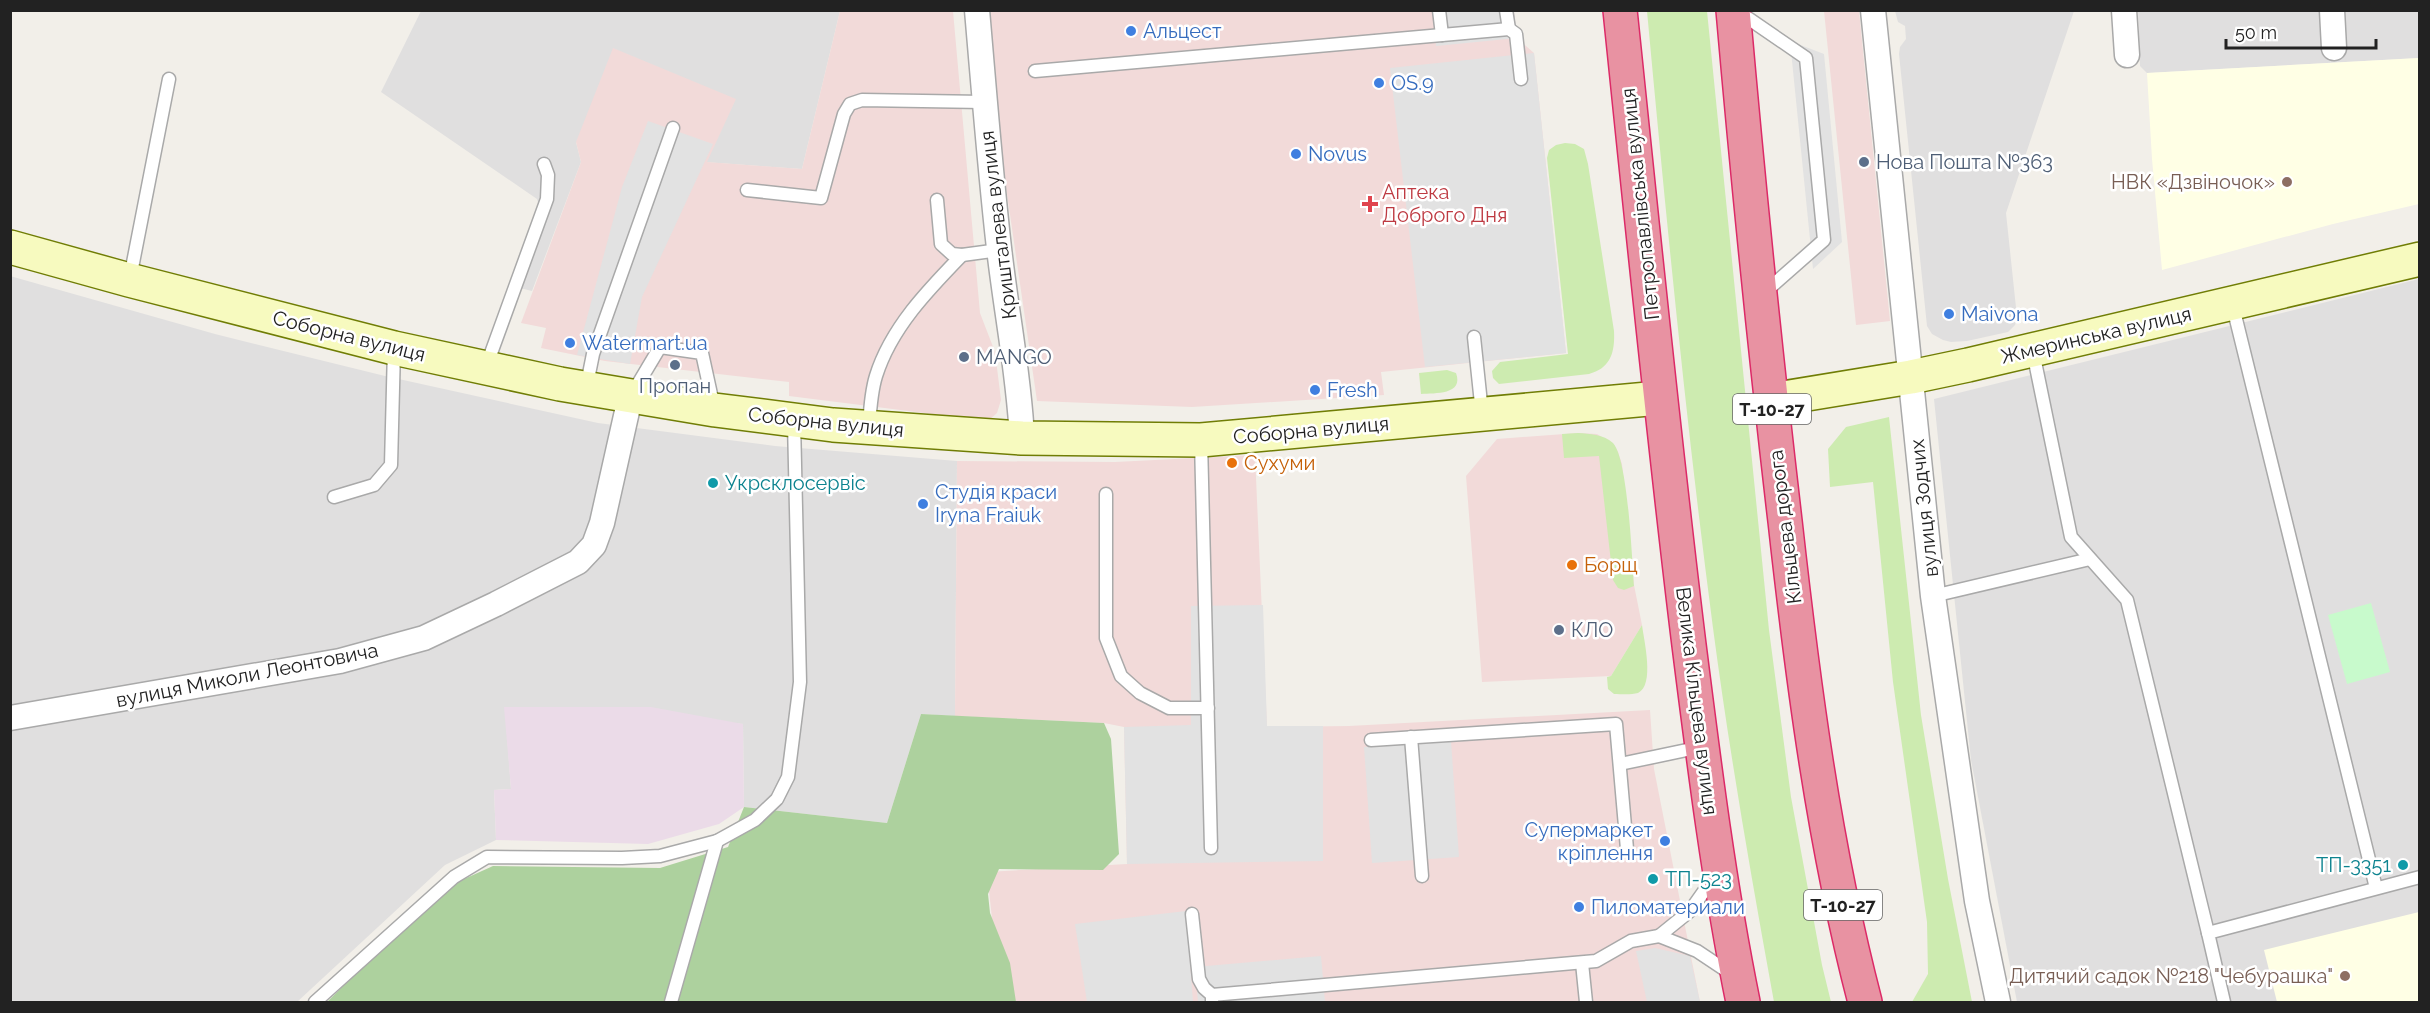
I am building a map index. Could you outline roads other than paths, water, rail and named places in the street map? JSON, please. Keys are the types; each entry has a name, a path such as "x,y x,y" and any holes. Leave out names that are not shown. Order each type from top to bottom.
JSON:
{"highway":[{"name":"Петропавлівська вулиця","path":"1620,10 1659,398"},
{"name":"Кільцева дорога","path":"1734,10 1759,296 1798,634 1822,807 1865,1002"},
{"name":"Велика Кільцева вулиця","path":"1659,398 1702,747 1719,868 1740,991"}],"main road":[{"name":"Соборна вулиця","path":"10,247 394,348 586,390 794,421 868,428 1022,438 1201,440 1659,398"},
{"name":"Жмеринська вулиця","path":"1771,400 1911,377 2420,259"}],"street":[{"name":"Кришталева вулиця","path":"977,10 983,102 999,250 1021,408 1022,438"},
{"name":"вулиця Зодчих","path":"1873,10 1933,596 1977,901 1998,1002"},
{"path":"2124,10 2127,55"},
{"path":"2332,10 2334,48"},
{"name":"вулиця Миколи Леонтовича","path":"10,718 340,661 424,638 578,562 594,545 602,523 630,398"}],"lane":[{"path":"1439,10 1442,35"},
{"path":"1506,10 1509,29"},
{"path":"1734,10 1806,58 1824,240 1759,296"},
{"path":"1035,71 1509,29 1516,34 1521,79"},
{"path":"129,280 169,79"},
{"path":"747,190 821,198 843,114 850,104 862,100 983,102"},
{"path":"586,390 593,354 673,128"},
{"path":"486,368 547,199 548,175 544,164"},
{"path":"937,200 941,244 952,254 962,255 999,250"},
{"path":"868,428 875,377 902,322 937,280 962,255"},
{"path":"2232,303 2376,888"},
{"path":"1474,337 1482,414"},
{"path":"630,398 660,347 702,353 715,410"},
{"path":"334,496 374,485 391,465 394,348"},
{"path":"2032,350 2071,537 2127,600 2224,1002"},
{"path":"315,1002 454,877 487,857 660,856 717,841 755,820 777,799 788,777 800,682 794,421"},
{"path":"1201,440 1211,848"},
{"path":"1106,494 1106,638 1121,676 1140,693 1169,708 1208,708"},
{"path":"1933,596 2090,559"},
{"path":"1371,740 1616,724 1627,849"},
{"path":"1411,737 1422,876"},
{"path":"1620,764 1702,747"},
{"path":"671,1002 717,841"},
{"path":"1192,914 1199,979 1212,998 1596,961 1631,941 1659,936 1690,911 1719,868"},
{"path":"2208,933 2420,877"},
{"path":"1659,936 1697,951 1721,965 1740,991"},
{"path":"1582,963 1586,1002"}],"place":[{"name":"Альцест","path":"1131,31"},
{"name":"OS.9","path":"1379,83"},
{"name":"Novus","path":"1296,154"},
{"name":"Нова Пошта №363","path":"1864,162"},
{"name":"НВК «Дзвіночок»","path":"2287,182"},
{"name":"Аптека Доброго Дня","path":"1370,204"},
{"name":"Maivona","path":"1949,314"},
{"name":"Watermart.ua","path":"570,343"},
{"name":"MANGO","path":"964,357"},
{"name":"Пропан","path":"675,365"},
{"name":"Fresh","path":"1315,390"},
{"name":"Сухуми","path":"1232,463"},
{"name":"Укрсклосервіс","path":"713,483"},
{"name":"Студія краси Iryna Fraiuk","path":"923,504"},
{"name":"Борщ","path":"1572,565"},
{"name":"КЛО","path":"1559,630"},
{"name":"Супермаркет кріплення","path":"1665,841"},
{"name":"ТП-3351","path":"2403,865"},
{"name":"ТП-523","path":"1653,879"},
{"name":"Пиломатериали","path":"1579,907"},
{"name":"Дитячий садок №218 \"Чебурашка\"","path":"2345,976"}]}
